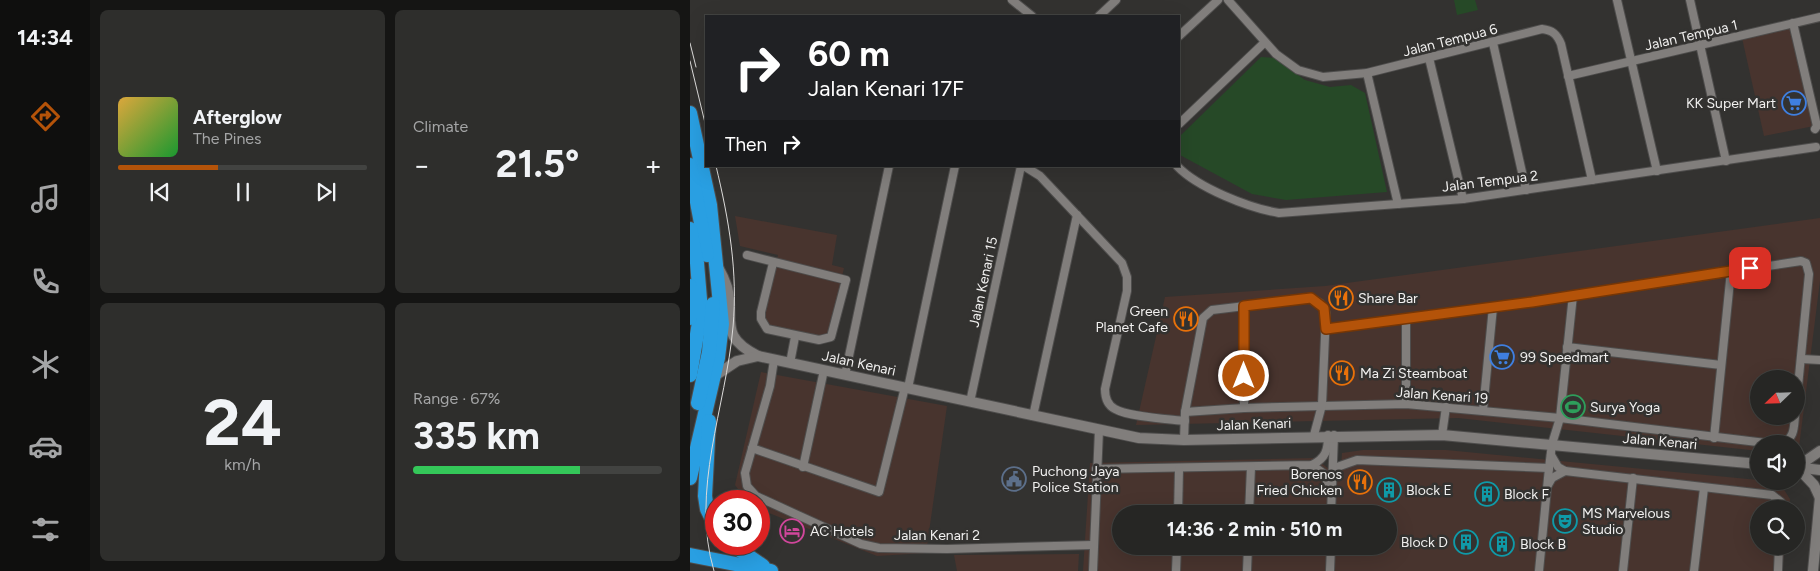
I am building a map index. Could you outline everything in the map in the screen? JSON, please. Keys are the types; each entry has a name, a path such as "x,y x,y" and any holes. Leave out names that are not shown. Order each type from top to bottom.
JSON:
{"highway":[{"path":"690,113 710,205 722,324 714,377 690,478"},
{"path":"690,165 708,258 713,305 709,352 690,440"},
{"path":"690,228 697,263 700,311 698,337 690,375"},
{"path":"690,284 690,318"},
{"path":"706,490 710,423 707,408"},
{"path":"748,555 772,571"},
{"path":"695,558 735,568 772,571"}],"street":[{"path":"1013,0 1031,15"},
{"path":"1100,15 1116,0"},
{"path":"1180,35 1218,0"},
{"name":"Jalan Tempua 6","path":"1228,0 1264,43 1288,64 1311,75 1336,77 1367,73 1493,43 1542,29 1549,30 1554,33 1561,44 1592,180"},
{"path":"1617,0 1657,171"},
{"path":"1690,0 1726,161"},
{"name":"Jalan Tempua 1","path":"1568,76 1820,17"},
{"path":"1793,23 1817,126 1815,129"},
{"path":"1180,123 1264,43"},
{"path":"1493,43 1526,190"},
{"path":"1430,58 1463,198"},
{"path":"1367,73 1398,204"},
{"name":"Jalan Tempua 2","path":"1178,167 1198,182 1231,197 1273,212 1463,198 1816,147"},
{"path":"845,374 889,167"},
{"path":"752,448 879,492 907,388 955,167"},
{"name":"Jalan Kenari 15","path":"970,402 1023,167"},
{"path":"1025,167 1040,176 1077,214 1122,263 1127,276 1127,291 1105,389 1105,396 1109,405 1115,410 1185,421"},
{"path":"1032,416 1077,214"},
{"path":"748,255 773,263 846,280 834,332 831,337 819,340 795,337 774,332 767,329 763,324 761,312 773,263"},
{"path":"1326,329 1493,307 1796,260 1806,263 1809,274 1801,370"},
{"name":"Jalan Kenari","path":"717,263 727,286 731,334 737,343 758,356 1139,438 1184,440 1314,435 1442,434 1551,449 1750,463"},
{"path":"1714,438 1730,271"},
{"path":"1539,571 1551,449 1560,418 1573,295"},
{"path":"1184,440 1185,412 1202,318 1212,310 1311,298 1324,308 1326,329 1322,405 1314,435"},
{"path":"1244,306 1244,408"},
{"path":"1483,410 1493,307"},
{"path":"1406,318 1406,404"},
{"path":"790,363 795,337"},
{"path":"1568,347 1721,365"},
{"path":"714,377 737,361 758,356"},
{"path":"1802,359 1820,360"},
{"name":"Jalan Kenari 2","path":"774,360 770,386 745,480 756,496 861,544 879,548 947,549 1093,545"},
{"path":"803,467 824,370"},
{"name":"Jalan Kenari 19","path":"1185,412 1322,405 1406,404 1560,418 1750,442"},
{"path":"1442,434 1446,407"},
{"path":"1093,571 1099,430"},
{"path":"1096,469 1179,469 1312,465 1323,458 1331,435"},
{"path":"1331,435 1332,505"},
{"path":"1551,449 1558,467 1565,471 1772,495 1778,500"},
{"path":"1805,461 1820,451"},
{"path":"1333,476 1337,467 1357,460 1549,468"},
{"path":"1312,465 1323,473 1332,492"},
{"path":"1249,505 1251,466"},
{"path":"1805,468 1820,470"},
{"path":"1178,505 1179,469"},
{"path":"1547,487 1552,478 1565,471"},
{"path":"1805,475 1814,485 1820,497 1813,571"},
{"path":"1623,571 1633,478"},
{"path":"1694,571 1704,488"},
{"path":"1176,571 1177,555"},
{"path":"1247,571 1248,555"},
{"path":"1330,571 1331,555"},
{"path":"1778,571 1779,555"}],"shaded area":[{"path":"1791,27 1814,126 1764,136 1742,38"},
{"path":"735,216 837,235 832,265 844,268 829,334 818,337 769,326 763,316 778,255 740,246"},
{"path":"1820,218 1820,281 1805,400 1805,370 1750,370 1750,425 1802,425 1801,435 1750,435 1750,450 1458,418 1136,425 1165,297 1325,286"},
{"path":"761,372 947,406 926,553 877,556 770,513 770,490 739,490 735,485"},
{"path":"1363,450 1446,450 1750,479 1750,490 1784,490 1790,499 1750,500 1750,555 1784,555 1782,571 1083,571 1090,463 1315,458 1340,478 1342,453"},
{"path":"1079,554 1078,571 957,571 954,555"}],"green space":[{"path":"1454,0 1475,0 1478,10 1457,15"},
{"path":"1261,57 1274,58 1305,80 1330,87 1351,85 1365,93 1387,192 1286,200 1252,194 1180,155 1180,136"}],"tram line":[{"path":"690,43 696,67"},
{"path":"690,61 705,123"},
{"path":"714,571 708,541 706,510 708,480 729,357 734,307 731,246 716,167"}],"place":[{"name":"KK Super Mart","path":"1794,103"},
{"name":"Share Bar","path":"1341,298"},
{"name":"Green Planet Cafe","path":"1186,319"},
{"name":"99 Speedmart","path":"1502,357"},
{"name":"Ma Zi Steamboat","path":"1342,373"},
{"name":"Surya Yoga","path":"1573,407"},
{"name":"Puchong Jaya Police Station","path":"1014,479"},
{"name":"Borenos Fried Chicken","path":"1360,482"},
{"name":"Block E","path":"1389,490"},
{"name":"Block F","path":"1487,494"},
{"name":"MS Marvelous Studio","path":"1565,521"},
{"name":"AC Hotels","path":"792,531"},
{"name":"Block D","path":"1466,542"},
{"name":"Block B","path":"1502,544"}],"route":[{"path":"1244,376 1244,306 1311,298 1320,303 1324,308 1326,313 1326,329 1532,302 1750,268"}]}
